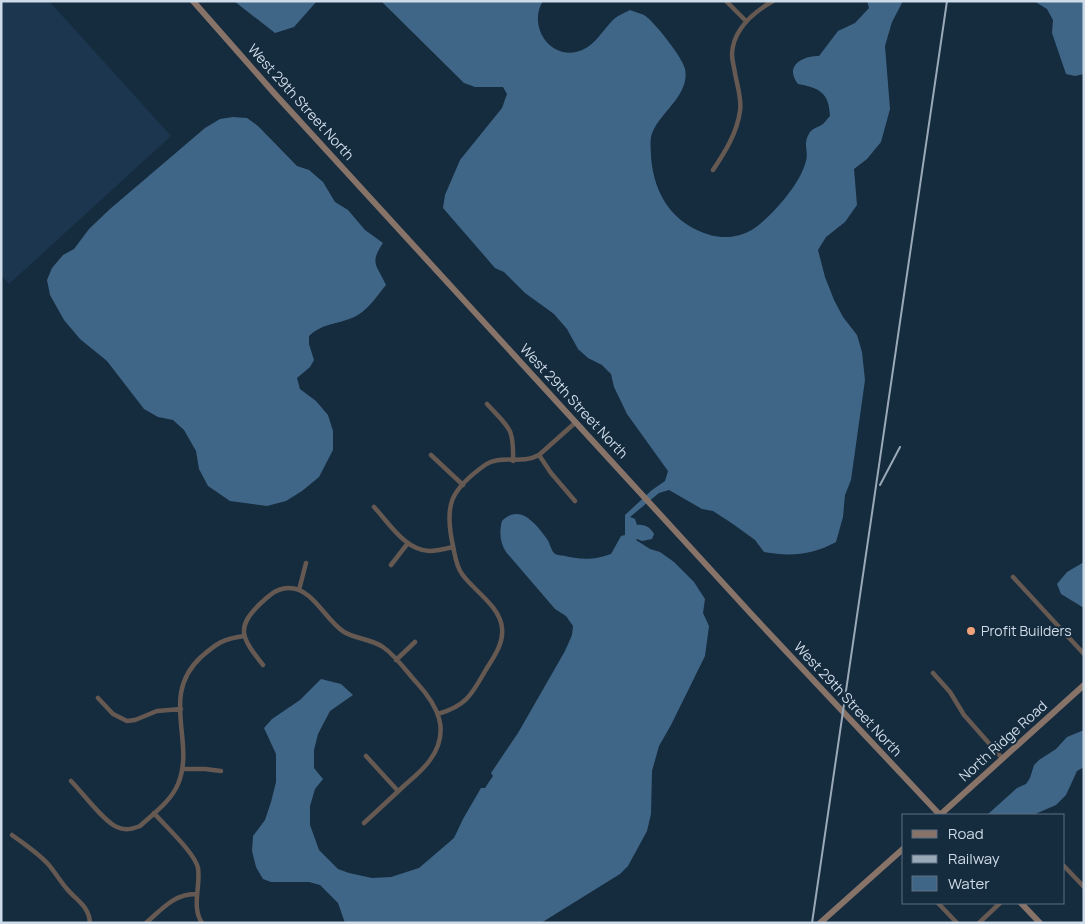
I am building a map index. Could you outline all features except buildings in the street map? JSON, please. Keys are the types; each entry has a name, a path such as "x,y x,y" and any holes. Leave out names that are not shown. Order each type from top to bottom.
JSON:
{"main road":[{"name":"West 29th Street North","path":"192,1 754,617 939,814"},
{"name":"North Ridge Road","path":"941,814 1084,685"},
{"path":"820,923 902,850"},
{"path":"1022,904 1040,923"}],"street":[{"path":"726,1 746,21"},
{"path":"714,170 729,145 740,110 739,90 732,53 737,38 746,21 773,1"},
{"path":"487,404 510,430 513,440 512,461"},
{"path":"438,714 461,705 473,693 498,648 502,636 499,617 462,575 457,563 449,526 449,512 454,497 463,485 483,466 492,462 528,460 539,456 576,422"},
{"path":"431,455 463,485"},
{"path":"539,456 575,501"},
{"path":"374,507 414,547 428,551 453,547"},
{"path":"391,565 408,543"},
{"path":"299,590 306,563"},
{"path":"1013,577 1084,654"},
{"path":"263,665 248,647 244,636 245,623 248,617 269,596 286,588 299,590 309,597 341,630 382,646 429,696 438,714 440,730 435,752 425,766 364,823"},
{"path":"71,781 118,828 124,830 135,828 154,813 175,790 182,769 182,686 189,670 220,641 244,636"},
{"path":"396,660 416,642"},
{"path":"933,673 950,692 964,715 1002,758"},
{"path":"98,698 113,714 127,720 135,720 157,711 181,709"},
{"path":"366,756 398,791"},
{"path":"182,769 206,769 221,772"},
{"path":"154,813 195,861 198,873 197,914 202,923"},
{"path":"12,835 46,862 54,871 66,888 85,906 90,916 90,923"},
{"path":"1065,867 1084,888"},
{"path":"146,923 169,902 188,893 197,894"},
{"path":"939,904 957,923"},
{"path":"979,923 999,904"}],"shaded area":[{"path":"1,1 49,1 171,136 9,284 1,275"}],"water":[{"path":"234,1 317,1 294,27 275,33"},
{"path":"381,1 543,1 539,10 539,29 549,45 557,50 566,52 576,52 588,47 615,19 630,10 644,15 668,40 685,69 685,78 679,94 652,134 651,157 656,184 668,206 686,224 710,235 730,237 743,234 755,228 780,204 799,178 803,169 807,157 806,140 810,132 823,124 830,116 828,102 825,97 812,87 798,84 794,78 794,67 801,60 819,56 838,31 855,23 869,8 867,1 903,1 892,22 885,46 890,109 881,142 867,159 854,169 857,205 845,222 826,237 818,250 825,277 834,300 843,317 857,335 862,352 865,380 851,480 845,495 843,517 836,542 818,550 801,554 764,552 755,540 733,524 713,511 702,509 669,490 659,493 630,517 635,519 637,525 647,527 654,534 652,539 636,540 650,549 660,552 674,562 694,582 705,599 703,613 709,626 705,656 659,746 652,771 651,814 647,831 628,866 620,874 541,923 345,923 338,903 320,885 309,882 271,882 263,879 256,867 252,851 253,836 265,820 276,782 276,754 264,728 272,719 300,700 321,679 341,684 353,695 330,711 318,734 314,750 314,768 323,779 315,789 310,806 310,825 319,850 338,869 372,878 391,877 419,868 454,838 481,788 485,788 493,776 491,773 518,733 565,651 572,635 573,626 566,616 555,609 506,552 502,545 502,521 515,514 527,518 543,533 553,552 557,555 588,559 611,554 621,536 625,535 625,515 652,490 665,481 668,471 627,414 614,387 611,374 602,365 588,358 578,349 567,329 554,314 525,293 504,272 495,268 443,208 445,195 460,160 502,108 507,94 503,87 475,87 464,83"},
{"path":"1034,1 1084,1 1084,74 1075,76 1066,74 1052,33 1053,20 1047,9"},
{"path":"233,117 247,118 258,126 297,166 309,170 323,182 335,202 348,210 365,230 383,243 375,260 386,285 371,304 357,316 324,327 309,336 309,344 314,360 310,367 297,378 300,389 316,401 328,415 333,431 333,450 319,477 286,501 267,506 230,501 208,486 199,469 196,451 184,430 173,420 158,417 144,409 107,361 80,339 64,320 50,295 47,280 52,268 63,255 74,249 89,229 110,209 205,128 220,119"},
{"path":"1084,562 1084,608 1061,594 1057,584 1067,572"},
{"path":"1084,730 1084,767 1077,771 1066,795 1056,805 1035,814 988,814 1017,788 1026,784 1034,765 1056,749 1067,737"}],"railway":[{"path":"812,923 947,1"},
{"path":"880,485 900,447"}],"place":[{"name":"Profit Builders","path":"971,631"}]}
